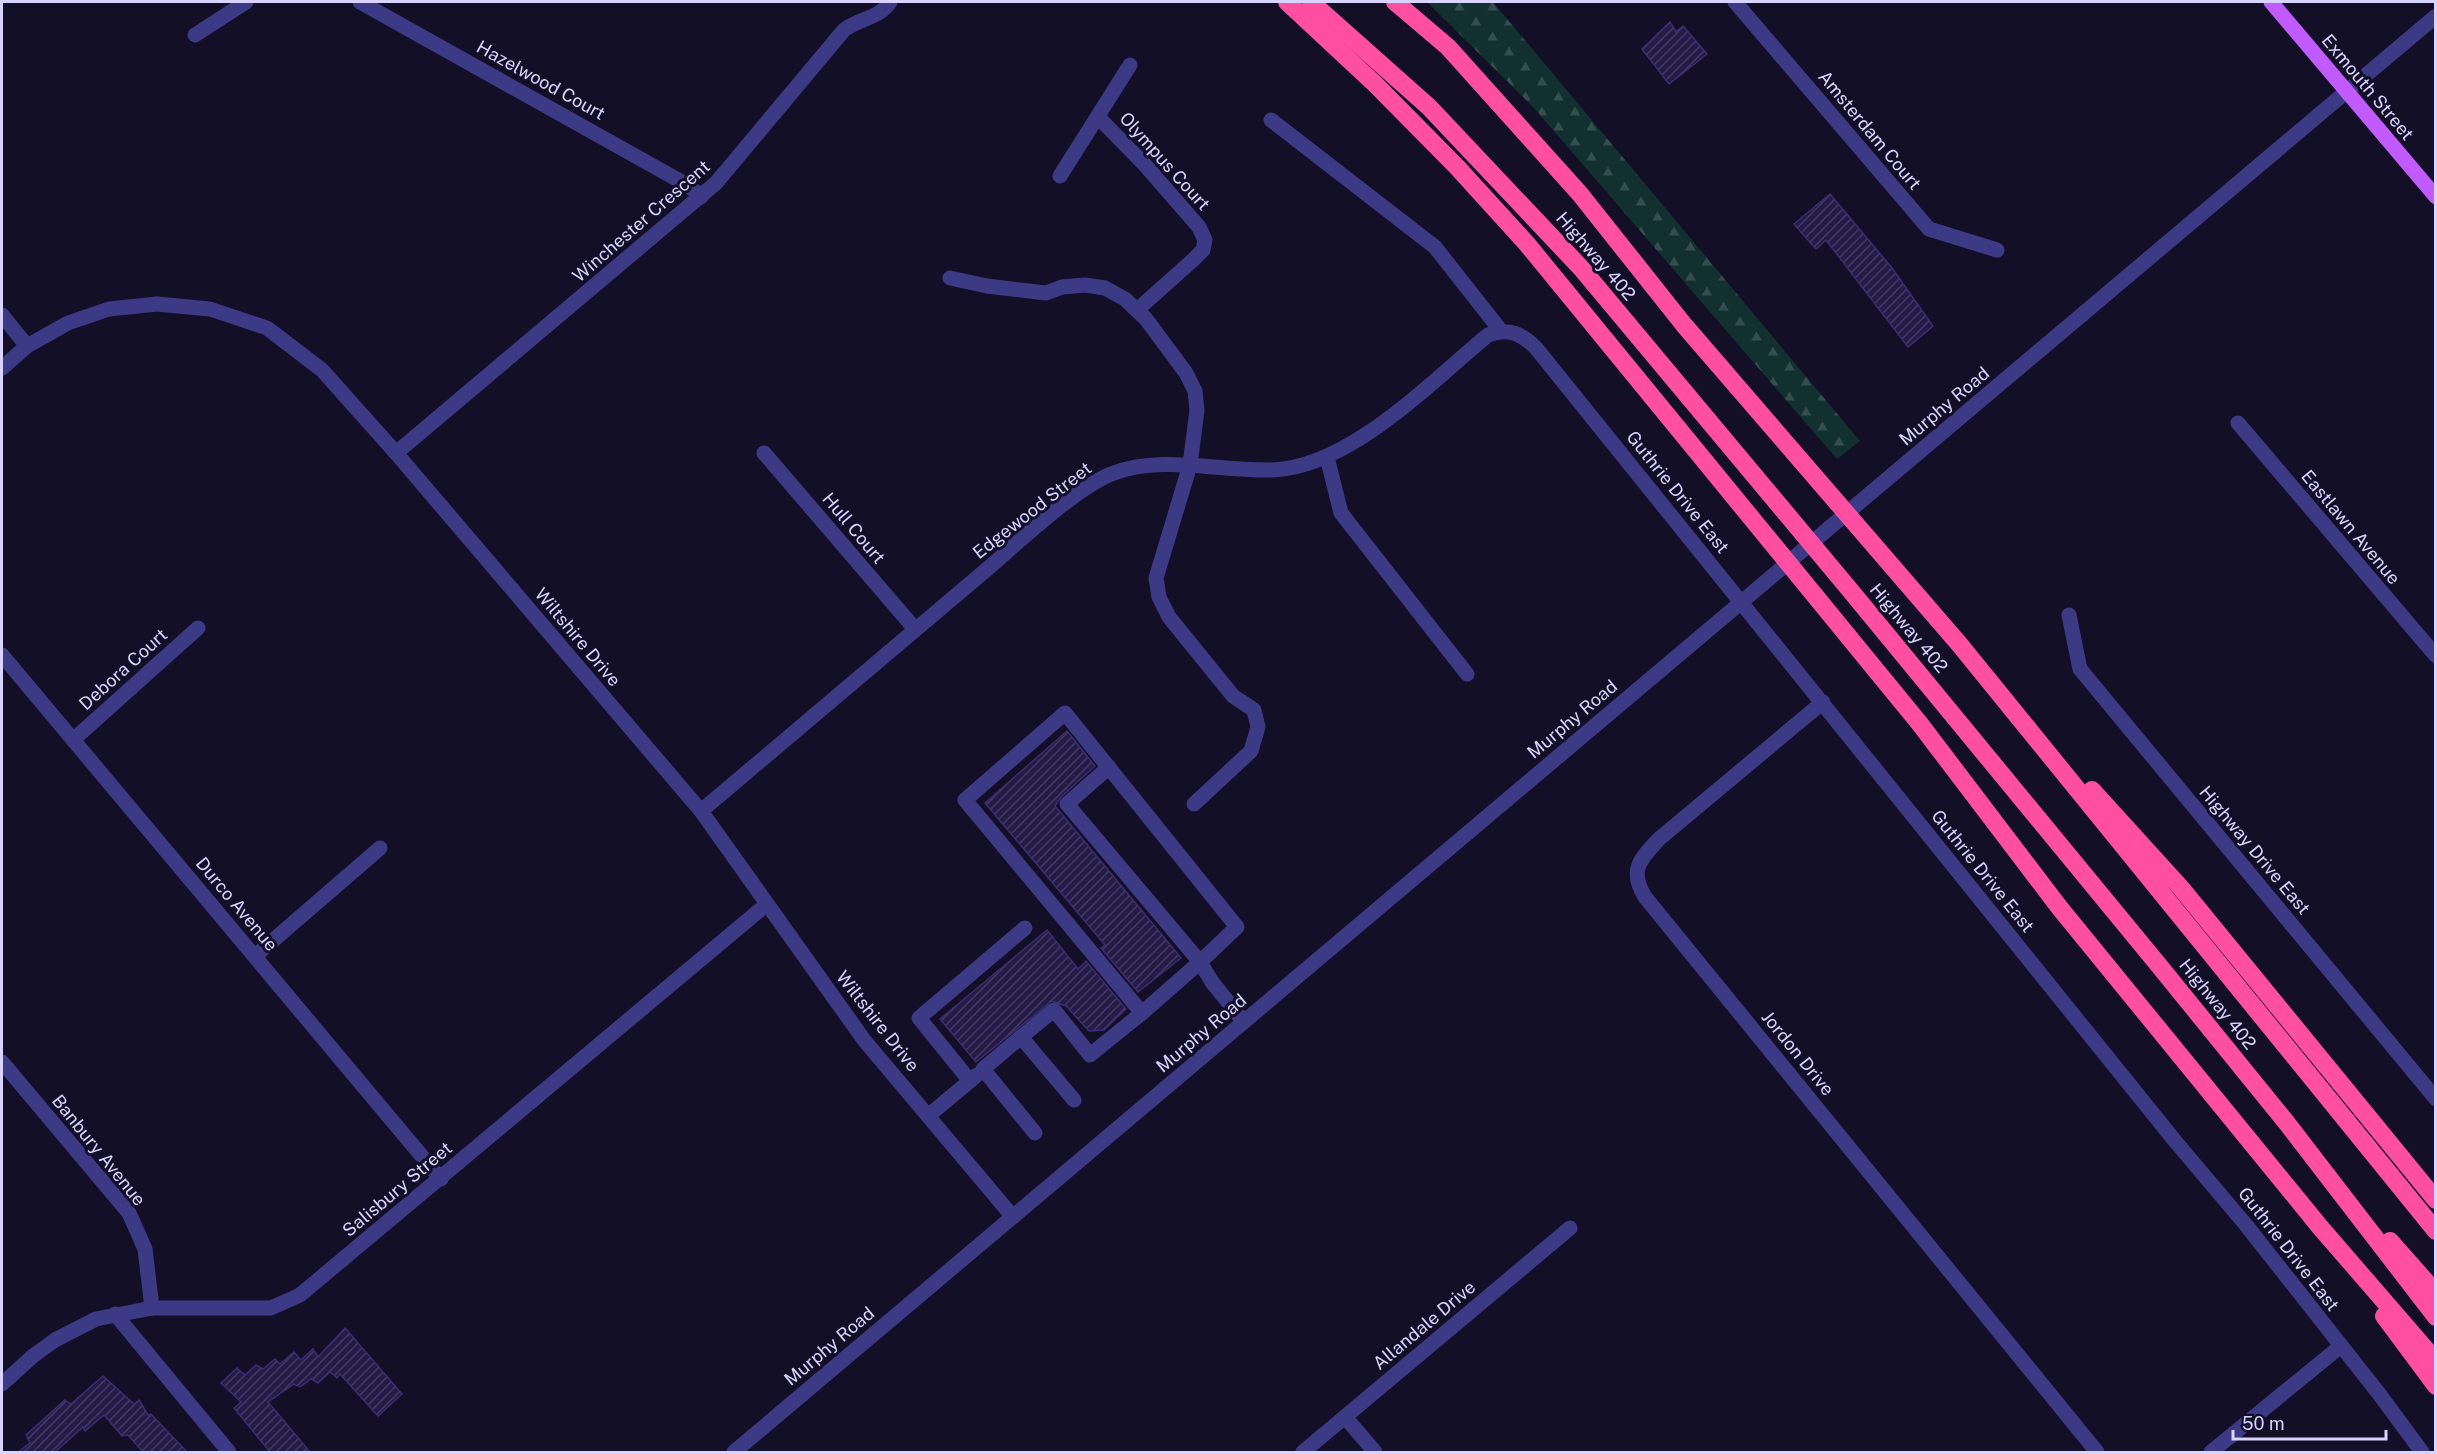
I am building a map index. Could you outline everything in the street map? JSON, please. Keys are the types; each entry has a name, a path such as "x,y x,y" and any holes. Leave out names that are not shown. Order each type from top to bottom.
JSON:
{"highway":[{"path":"1287,2 1375,84 1457,167 1527,244 1920,724 2059,907 2320,1227 2436,1360"},
{"name":"Highway 402","path":"1311,2 1429,107 1494,173 1581,268 2012,784 2286,1122 2436,1317"},
{"name":"Highway 402","path":"1395,2 1448,47 1580,194 1684,325 1960,645 2436,1231"},
{"path":"1960,645 2181,888 2436,1200"},
{"path":"2286,1122 2436,1293"},
{"path":"2320,1227 2436,1386"}],"main road":[{"name":"Exmouth Street","path":"2271,2 2436,197"}],"street":[{"path":"195,35 246,2"},
{"name":"Hazelwood Court","path":"360,2 689,186 701,197"},
{"name":"Winchester Crescent","path":"396,453 701,197 730,168 844,30 853,22 873,17 890,2"},
{"name":"Amsterdam Court","path":"1735,2 1929,229 1997,250"},
{"name":"Murphy Road","path":"734,1452 2346,91 2433,24"},
{"name":"Olympus Court","path":"1060,176 1130,65"},
{"name":"Olympus Court","path":"1098,117 1168,191 1198,227 1205,240 1203,250 1137,310"},
{"path":"1271,120 1435,247 1501,331"},
{"path":"950,278 987,286 1046,293 1062,287 1085,285 1105,288 1125,299 1137,310 1186,373 1195,391 1197,410 1190,465 1156,578 1159,597 1168,617 1233,696 1254,710 1258,727 1251,751 1194,804"},
{"name":"Wiltshire Drive","path":"2,368 27,346 68,323 109,309 156,304 210,309 267,328 322,370 396,453 701,811 864,1040 1013,1217"},
{"path":"2,315 27,346"},
{"name":"Edgewood Street","path":"701,811 1043,522 1092,485 1111,474 1133,469 1190,465 1274,470 1303,465 1328,457 1390,416 1488,334 1501,331"},
{"name":"Guthrie Drive East","path":"1501,331 1514,332 1525,337 1536,348 2341,1346 2422,1452"},
{"name":"Eastlawn Avenue","path":"2238,423 2436,656"},
{"name":"Hull Court","path":"764,453 915,629"},
{"path":"1328,457 1341,513 1467,674"},
{"name":"Highway Drive East","path":"2069,615 2080,669 2436,1099"},
{"name":"Debora Court","path":"73,740 198,628"},
{"name":"Durco Avenue","path":"2,655 441,1179"},
{"name":"Jordon Drive","path":"1823,702 1659,839 1639,864 1635,874 1638,885 1645,897 2097,1452"},
{"path":"928,1116 1054,1010 1090,1055 1142,1013 1237,927 1065,713 965,800 1142,1013"},
{"path":"1109,767 1067,804 1200,962 1212,982 1244,1022"},
{"path":"255,956 380,848"},
{"name":"Salisbury Street","path":"2,1384 55,1340 77,1327 115,1314 152,1308 272,1308 300,1294 441,1179 767,904"},
{"path":"970,1081 919,1018 1025,928"},
{"path":"1021,1038 1074,1100"},
{"name":"Banbury Avenue","path":"2,1062 129,1213 145,1249 152,1308"},
{"path":"983,1070 1035,1133"},
{"name":"Allandale Drive","path":"1303,1452 1570,1228"},
{"path":"115,1314 229,1452"},
{"path":"2211,1452 2341,1346"},
{"path":"1345,1417 1375,1452"}],"green space":[{"path":"1427,2 1493,2 1860,441 1837,459 1534,108"}],"building":[{"path":"1670,22 1676,32 1683,26 1707,54 1669,84 1642,49"},
{"path":"1830,194 1892,268 1933,326 1908,347 1826,240 1816,249 1794,224"},
{"path":"1067,731 1095,766 1061,797 1055,806 1181,958 1138,992 1101,948 1105,945 985,803"},
{"path":"1047,930 1078,969 1086,961 1126,1009 1104,1030 1089,1031 1066,1006 1052,1001 976,1062 940,1019"},
{"path":"345,1328 402,1394 378,1416 340,1374 337,1378 330,1372 318,1383 311,1379 300,1387 294,1384 268,1402 310,1452 270,1452 234,1408 241,1402 221,1383 237,1368 245,1375 256,1365 263,1369 275,1359 280,1364 294,1352 301,1360 313,1349 318,1357"},
{"path":"103,1376 134,1404 139,1400 148,1415 151,1414 187,1452 143,1452 128,1435 122,1436 104,1415 85,1431 83,1427 55,1452 18,1452 30,1443 26,1435 65,1400 71,1404"}]}
